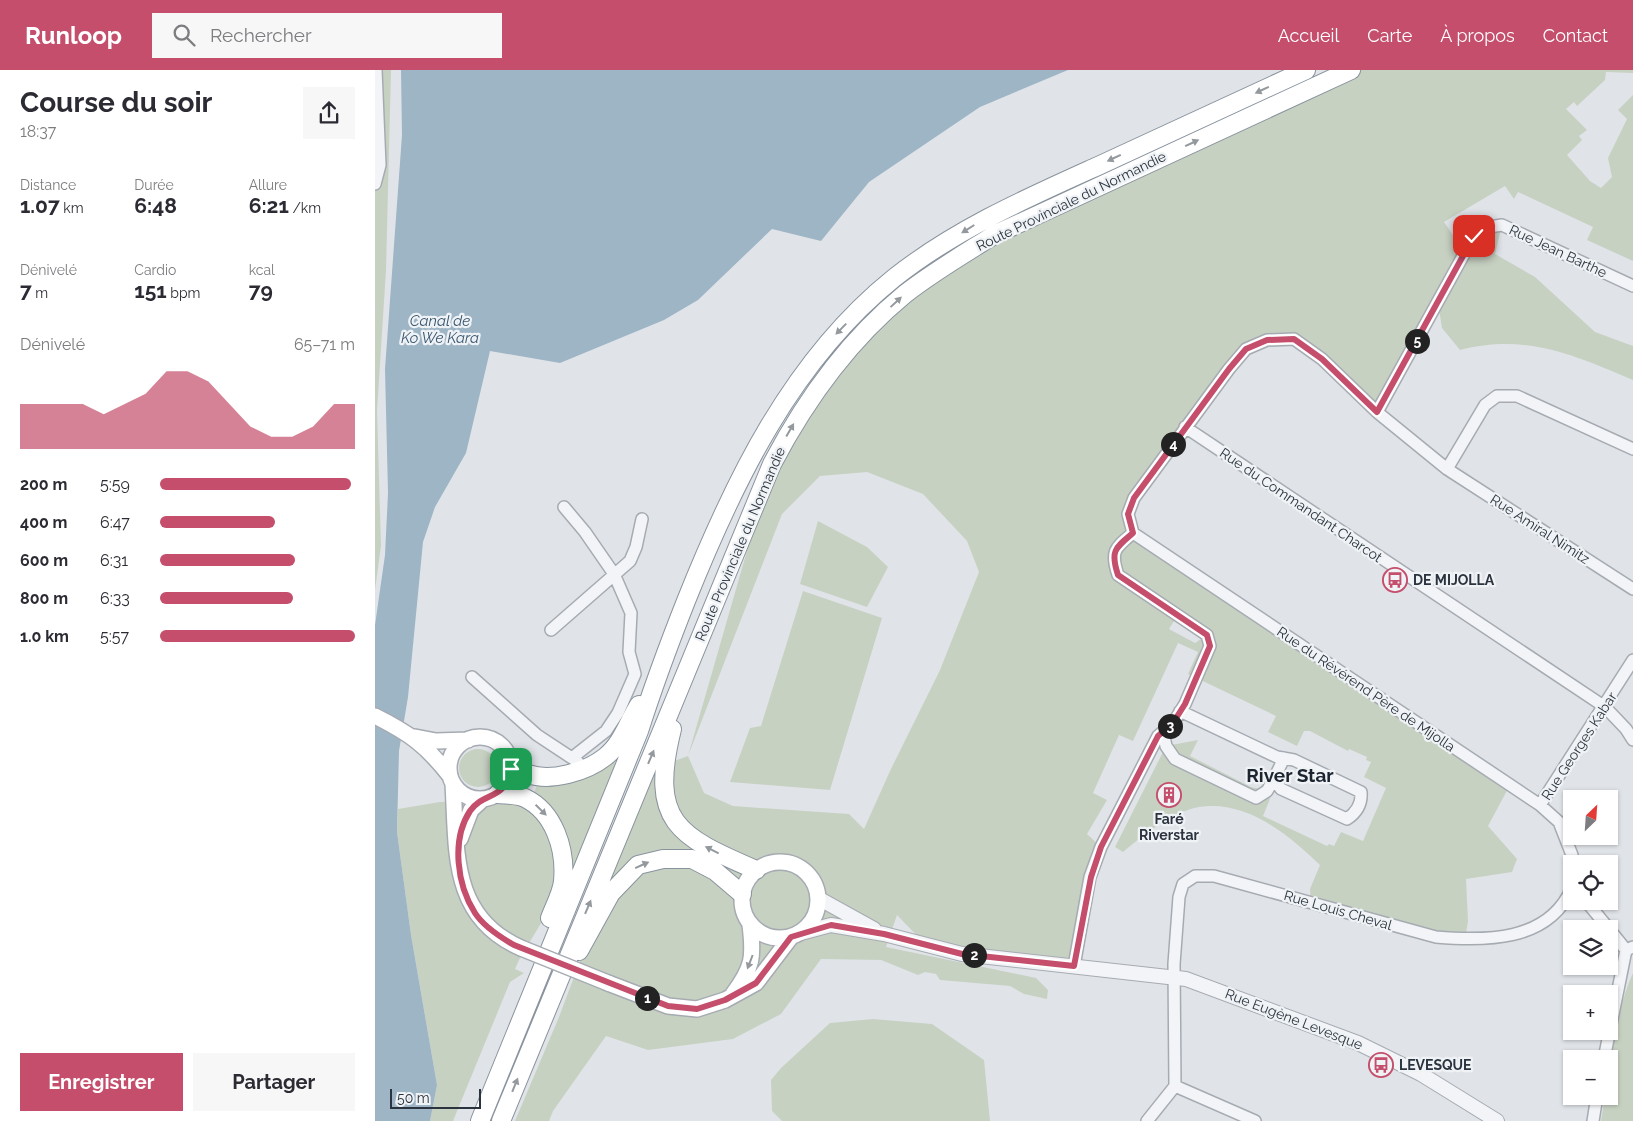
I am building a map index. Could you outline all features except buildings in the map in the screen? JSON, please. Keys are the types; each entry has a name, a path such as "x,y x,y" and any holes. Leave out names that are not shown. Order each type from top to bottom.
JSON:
{"highway":[{"name":"Route Provinciale du Normandie","path":"480,1121 639,731 654,683 706,552 751,458 773,418 816,356 893,279 929,253 990,215 1306,70"},
{"name":"Route Provinciale du Normandie","path":"501,1121 551,995 771,464 792,426 839,362 865,332 905,295 939,269 995,235 1351,70"},
{"path":"686,672 665,756 663,780 666,802 680,830 710,850 756,870"},
{"path":"510,760 527,774 553,778 579,762 606,757 624,733 637,708 654,683"},
{"path":"490,796 523,796 542,809 553,823 560,846 563,882 541,945 532,990"},
{"path":"551,995 593,928 611,893 638,865 663,858 692,859 715,871 742,894"}],"main road":[{"path":"375,716 409,734 436,741 476,738 493,740 506,752 510,760 509,779 471,810 457,850"},
{"path":"409,734 437,759 451,780 466,796 490,796"},
{"path":"467,740 454,751 449,767 457,850 463,884 475,914 495,934 521,948 668,1006 697,1009 725,1000 756,983 796,935 816,915 818,898 813,880 805,871 795,865 775,862 756,870 745,885 742,894 745,916 750,925 753,954 743,981 732,995"},
{"path":"750,925 768,937 796,935"}],"street":[{"path":"375,184 379,165 376,70"},
{"name":"Rue Jean Barthe","path":"1377,412 1474,236 1489,227 1502,225 1633,286"},
{"path":"1074,966 1091,877 1101,847 1158,736 1173,723 1180,711 1210,646 1207,635 1118,575 1113,559 1117,546 1133,533 1128,514 1134,498 1185,427 1246,349 1267,340 1294,339 1322,359 1377,412 1447,468 1485,405 1497,396 1517,396 1633,449"},
{"name":"Rue du Commandant Charcot","path":"1185,427 1605,707 1626,729 1633,740"},
{"name":"Rue Amiral Nimitz","path":"1447,468 1633,589"},
{"path":"471,677 537,735 579,762 606,731 618,713 635,674 629,652 631,613 614,574 585,532 564,507"},
{"path":"551,630 630,561 636,548 642,518"},
{"name":"Rue du Révérend Père de Mijolla","path":"1133,533 1540,805 1559,822 1572,855"},
{"name":"Rue Georges Kabar","path":"1540,805 1605,707 1633,660"},
{"path":"1180,711 1277,757 1294,760 1361,792 1362,799 1355,813 1347,819 1281,789 1274,779"},
{"path":"1163,732 1166,746 1175,759 1256,798 1267,791 1284,758"},
{"name":"Rue Louis Cheval","path":"1175,1086 1174,977 1179,897 1183,884 1195,876 1214,876 1435,938 1465,940 1527,932 1548,919 1563,903"},
{"name":"Rue Eugène Levesque","path":"818,898 884,934"},
{"path":"1593,910 1602,920"},
{"name":"Rue Eugène Levesque","path":"796,935 831,925 884,934 962,954 1174,977 1200,984 1358,1043 1421,1074 1497,1121"},
{"path":"1606,1050 1630,948 1618,937"},
{"path":"1147,1121 1175,1086 1255,1121"},
{"path":"1593,1121 1596,1105"}],"green space":[{"path":"375,70 391,70 386,270 377,411 381,546 375,590"},
{"path":"1351,70 1633,70 1633,73 1606,72 1605,80 1577,106 1574,102 1566,109 1587,130 1579,136 1582,140 1567,155 1590,181 1601,188 1612,177 1608,158 1627,119 1618,110 1633,95 1633,261 1587,240 1593,227 1518,192 1514,199 1505,186 1444,222 1465,253 1474,236 1502,225 1495,254 1535,277 1595,332 1633,346 1633,380 1570,355 1528,345 1484,345 1460,350 1442,328 1438,303 1377,412 1294,339 1246,349 1134,498 1133,533 1510,785 1488,826 1517,859 1512,872 1466,879 1468,921 1465,940 1311,903 1310,889 1320,865 1280,831 1250,814 1234,809 1217,806 1189,809 1159,825 1123,852 1115,847 1166,746 1198,740 1190,756 1251,787 1260,789 1267,773 1267,791 1270,799 1263,816 1327,846 1329,844 1334,846 1341,832 1363,841 1386,788 1364,777 1371,762 1366,760 1367,757 1349,749 1348,751 1310,731 1304,731 1297,746 1268,732 1276,716 1188,674 1198,652 1178,643 1133,741 1119,735 1093,793 1107,800 1087,834 1101,847 1075,960 926,945 897,915 886,947 1036,978 1048,990 1047,999 1024,994 1010,986 940,980 936,974 925,972 918,975 881,960 821,959 781,1014 733,1039 648,1050 606,1036 553,1111 549,1121 515,1121 559,1017 652,769 688,756 772,464 839,362 939,269","holes":["867,472 923,494 967,541 979,572 940,670 890,771 864,829 849,814 733,806 704,793 688,756 782,514 820,476","1177,616 1207,635 1195,643 1169,629"]},
{"path":"818,521 867,547 888,567 867,607 800,584"},
{"path":"803,591 882,618 830,790 730,782 750,728 761,726"},
{"path":"627,740 577,863 519,960 515,969 524,973 510,982 453,1121 430,1121 437,1085 411,935 397,832 398,809 440,802 532,797 538,783"},
{"path":"478,749 492,754 497,768 492,782 478,787 464,782 459,768 464,754"},
{"path":"1633,973 1633,1121 1601,1121 1604,1105 1618,1105 1618,1050 1613,1050 1615,1040 1618,1040 1619,1017"},
{"path":"873,1019 932,1024 984,1060 990,1121 782,1121 772,1111 771,1080 781,1068 830,1023"}],"water":[{"name":"Canal de Ko We Kara","path":"401,70 1068,70 980,107 869,182 821,241 772,229 698,300 664,320 560,363 490,351 466,453 435,507 423,542 408,697 399,751 397,832 411,935 437,1085 430,1121 375,1121 375,625 385,555 388,493 385,369 402,135"}],"place":[{"name":"DE MIJOLLA","path":"1395,580"},
{"name":"Faré Riverstar","path":"1169,795"},
{"name":"LEVESQUE","path":"1381,1065"}],"district":[{"name":"River Star","path":"1290,775"}],"route":[{"path":"511,769 505,787 497,794 483,799 471,810 463,827 457,850 463,884 475,914 495,934 514,945 668,1006 697,1009 725,1000 756,983 791,937 801,932 831,925 884,934 962,954 1049,965 1074,966 1091,877 1101,847 1158,736 1173,723 1185,704 1210,646 1207,635 1118,575 1113,559 1117,546 1133,533 1128,514 1134,498 1229,369 1246,349 1267,340 1294,339 1322,359 1377,412 1474,236"}]}
